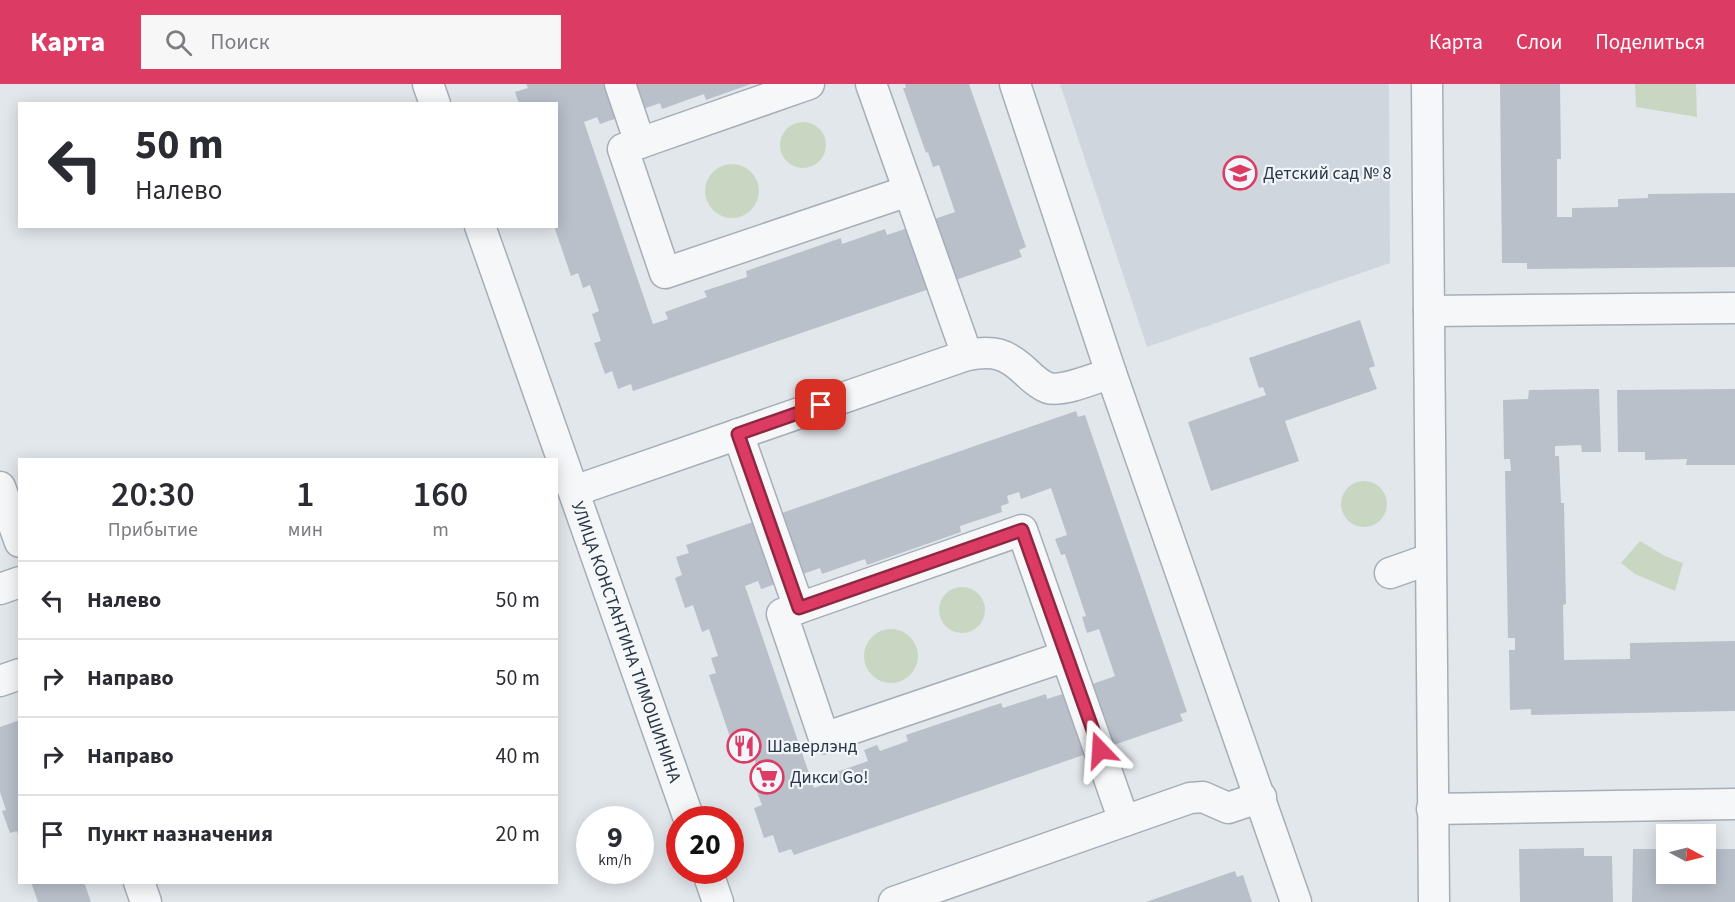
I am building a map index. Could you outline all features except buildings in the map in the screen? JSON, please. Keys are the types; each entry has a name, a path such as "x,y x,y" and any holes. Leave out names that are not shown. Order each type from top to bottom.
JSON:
{"street":[{"path":"428,84 434,102"},
{"path":"620,84 640,143"},
{"path":"809,84 623,149 665,273 908,191"},
{"path":"871,84 967,355"},
{"path":"1015,84 1111,373 1296,902"},
{"path":"1427,84 1434,902"},
{"name":"УЛИЦА КОНСТАНТИНА ТИМОШИНИНА","path":"481,228 684,806"},
{"path":"1429,311 1735,308"},
{"path":"574,490 967,355 985,352 1000,354 1015,362 1047,388 1056,389 1111,373"},
{"path":"738,434 799,608"},
{"path":"0,487 18,536"},
{"path":"1066,656 824,738 782,614 1022,530 1124,821"},
{"path":"1390,573 1430,559"},
{"path":"0,589 18,583"},
{"path":"0,681 18,675"},
{"path":"897,901 1190,798 1203,797 1228,808 1261,797"},
{"path":"1432,809 1735,804"},
{"path":"140,884 146,902"},
{"path":"712,884 718,902"}],"shaded area":[{"name":"Детский сад № 8","path":"1060,84 1389,84 1390,263 1147,347"}],"green space":[{"path":"1635,84 1696,84 1697,117 1636,107"},
{"path":"803,122 812,123 820,128 825,136 825,154 820,162 812,167 803,168 794,167 786,162 781,154 780,145 781,136 786,128 794,123"},
{"path":"732,164 742,166 751,172 757,181 759,191 757,201 751,210 742,216 732,218 722,216 713,210 707,201 705,191 707,181 713,172 722,166"},
{"path":"1364,481 1373,482 1381,487 1386,495 1386,513 1381,521 1373,526 1364,527 1355,526 1347,521 1342,513 1341,504 1342,495 1347,487 1355,482"},
{"path":"1640,541 1665,556 1683,563 1675,591 1635,574 1621,563"},
{"path":"962,587 971,588 979,593 984,601 984,619 979,627 971,632 962,633 953,632 945,627 940,619 939,610 940,601 945,593 953,588"},
{"path":"891,629 901,631 910,637 916,646 918,656 916,666 910,675 901,681 891,683 881,681 872,675 866,666 864,656 866,646 872,637 881,631"}],"place":[{"name":"Детский сад № 8","path":"1240,173"},
{"name":"Шаверлэнд","path":"744,746"},
{"name":"Дикси Go!","path":"767,777"}],"route":[{"path":"821,405 738,434 799,608 1022,530 1100,750"}]}
